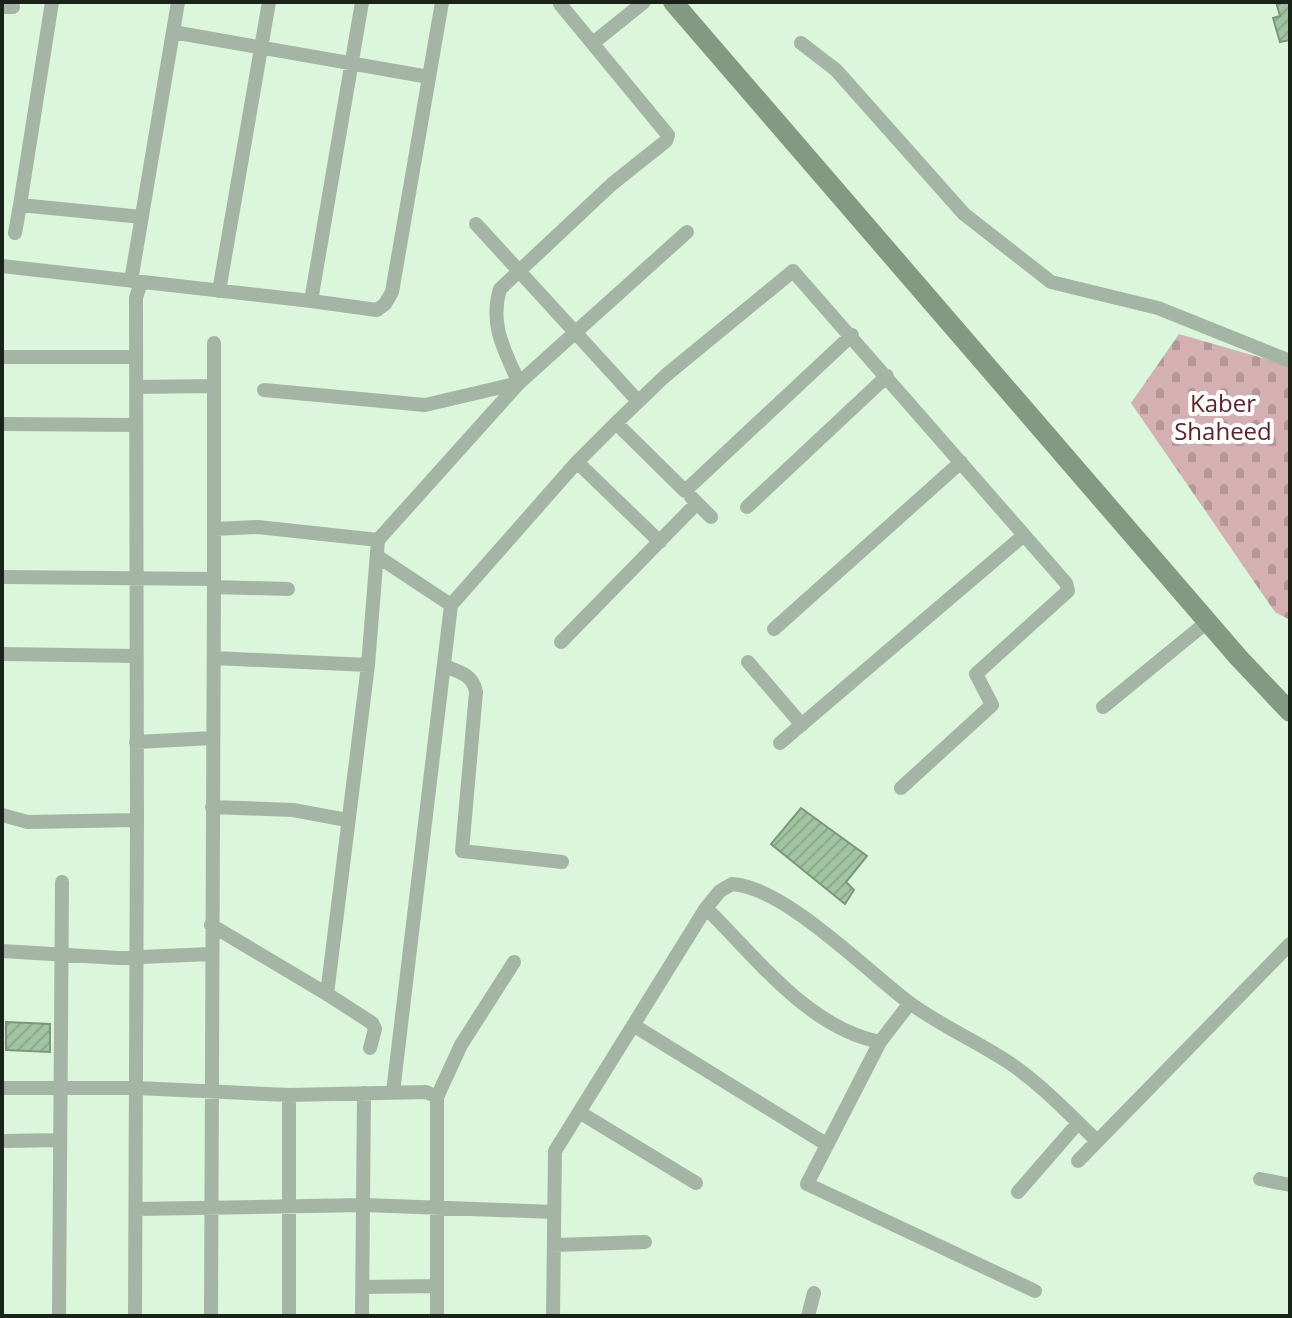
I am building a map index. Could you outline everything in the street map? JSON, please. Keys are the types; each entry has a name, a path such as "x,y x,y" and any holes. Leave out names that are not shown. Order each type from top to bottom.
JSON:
{"street":[{"path":"15,233 52,2"},
{"path":"135,1316 136,281 142,217 178,2"},
{"path":"219,291 269,2"},
{"path":"311,301 362,2"},
{"path":"2,266 377,310 392,292 442,2"},
{"path":"593,43 644,2"},
{"path":"673,2 1207,622 1290,712"},
{"path":"519,383 497,331 494,308 500,289 612,184 666,141 668,135 560,4"},
{"path":"173,32 429,77"},
{"path":"801,43 836,70 964,214 1051,282 1158,308 1290,361"},
{"path":"20,205 142,217"},
{"path":"476,224 638,401"},
{"path":"327,994 368,665 378,540 519,383 687,232"},
{"path":"393,1092 451,605 577,462 638,401 793,271 1066,583 1068,591 976,674 992,705 901,788"},
{"path":"685,491 852,335"},
{"path":"211,1316 214,343"},
{"path":"2,357 136,357"},
{"path":"747,507 887,376"},
{"path":"264,390 425,405 519,383"},
{"path":"136,387 214,386"},
{"path":"616,423 711,517"},
{"path":"2,424 136,425"},
{"path":"577,462 660,542"},
{"path":"774,629 961,462"},
{"path":"561,642 697,503"},
{"path":"214,529 258,527 378,540"},
{"path":"780,743 1024,535"},
{"path":"377,556 451,605"},
{"path":"2,577 134,578 288,589"},
{"path":"1103,707 1207,622"},
{"path":"2,654 135,656"},
{"path":"214,658 368,665"},
{"path":"748,662 802,725"},
{"path":"444,666 466,675 474,683 476,692 462,851 466,854 562,862"},
{"path":"136,742 213,738"},
{"path":"212,807 293,810 347,820"},
{"path":"2,815 28,822 137,820"},
{"path":"49,1316 59,1316 58,1088 62,882"},
{"path":"553,1316 555,1151 706,908 720,891 732,884 761,890 797,913 910,1003 1013,1066 1097,1141"},
{"path":"706,908 800,1000 853,1035 880,1042"},
{"path":"211,925 372,1023 375,1029 370,1048"},
{"path":"1078,1161 1290,944"},
{"path":"2,951 135,957 211,954"},
{"path":"437,1316 437,1097 461,1045 514,962"},
{"path":"910,1003 880,1042 807,1184 1035,1291"},
{"path":"633,1025 826,1144"},
{"path":"2,1088 137,1088 289,1095 426,1092 437,1097"},
{"path":"362,1316 364,1093"},
{"path":"289,1095 289,1316"},
{"path":"579,1112 696,1183"},
{"path":"1018,1192 1078,1123"},
{"path":"6,1141 59,1140"},
{"path":"1260,1179 1290,1185"},
{"path":"137,1209 364,1205 554,1212"},
{"path":"554,1245 645,1242"},
{"path":"363,1287 437,1286"},
{"path":"808,1316 814,1293"}],"green space":[{"name":"Kaber Shaheed","path":"1179,334 1290,366 1290,620 1275,612 1131,403"}],"building":[{"path":"1276,2 1290,2 1290,40 1280,42 1273,18 1280,16"},
{"path":"801,808 867,856 846,882 854,890 845,904 771,844"},
{"path":"6,1022 50,1024 50,1052 6,1050"}]}
